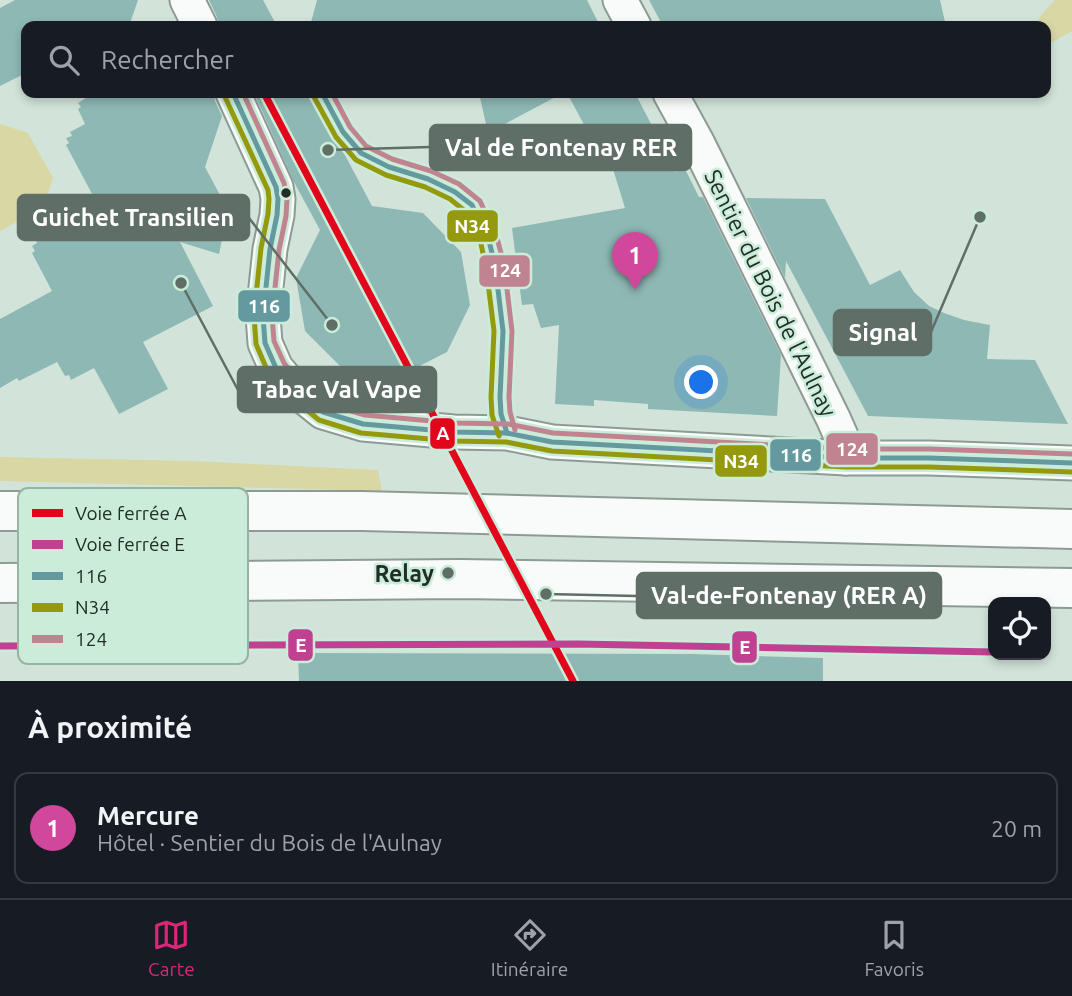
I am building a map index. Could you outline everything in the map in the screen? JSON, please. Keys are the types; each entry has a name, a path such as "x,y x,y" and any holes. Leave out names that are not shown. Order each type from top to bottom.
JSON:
{"highway":[{"path":"0,511 18,511"},
{"path":"248,512 374,512 1072,529"},
{"path":"248,581 460,579 1072,588"},
{"path":"0,583 18,583"}],"street":[{"path":"187,0 198,21"},
{"path":"620,0 631,21"},
{"path":"235,98 271,175 278,199 263,316 265,344 275,368 292,387 323,412 363,424 454,432 508,433 552,442 846,458 1072,463"},
{"name":"Sentier du Bois de l'Aulnay","path":"672,98 698,144 833,418 846,458"}],"shaded area":[{"path":"1055,0 1072,0 1072,31 1051,43 1051,21 1038,21"},
{"path":"0,124 28,133 53,178 43,208 0,231"},
{"path":"0,457 192,461 378,470 382,491 0,481"}],"building":[{"path":"15,0 138,0 131,21 21,21 21,76 0,86 0,8"},
{"path":"209,0 263,0 274,21 218,21"},
{"path":"317,0 587,0 598,21 311,21"},
{"path":"649,0 940,0 945,21 660,21"},
{"path":"86,98 215,98 222,116 205,167 228,210 219,254 180,242 213,306 143,342 168,389 119,414 94,368 71,380 69,375 65,376 57,362 0,388 0,319 52,291 32,253 35,251 32,246 37,243 36,240 99,207 66,145 69,143 66,138 72,136 70,132 85,124 78,103"},
{"path":"256,98 315,98 372,206 423,213 461,252 470,305 447,352 398,377 362,372 343,369 305,331 296,278 320,230 294,182"},
{"path":"480,98 554,98 488,133"},
{"path":"570,98 638,98 676,172 684,167 699,197 703,197 781,355 777,416 648,409 648,404 594,400 594,406 555,404 559,325 541,328 533,304 522,305 512,228 625,208 608,153 601,156"},
{"path":"746,198 825,199 870,285 900,270 914,292 929,306 964,320 990,325 987,359 1035,360 1068,424 868,416 786,261 785,278"},
{"path":"298,653 692,654 823,658 823,681 299,681"}],"rail line":[{"name":"A","path":"267,98 573,681"},
{"name":"E","path":"248,645 578,644 988,652"},
{"name":"E","path":"0,646 18,646"}],"transit line":[{"name":"N34","path":"225,98 268,190 268,214 261,248 254,315 256,344 268,372 286,393 319,420 361,433 453,441 506,442 552,451 846,467 1072,472"},
{"name":"116","path":"235,98 276,187 278,199 263,316 265,343 276,368 292,387 323,412 363,424 454,432 507,433 552,442 846,458 1072,463"},
{"name":"124","path":"245,98 284,183 287,199 272,316 274,341 284,363 298,381 327,404 365,415 454,423 508,424 553,433 846,449 1072,454"},
{"name":"N34","path":"315,98 336,137 356,160 386,175 425,187 450,199 465,211 481,244 486,267 494,331 492,415 499,436"},
{"name":"116","path":"325,98 343,132 361,153 389,167 428,179 455,192 472,205 489,241 495,265 503,331 501,414 507,433"},
{"name":"124","path":"335,98 350,127 366,146 392,159 431,171 459,184 480,201 497,238 504,264 512,331 509,397 515,430"}],"place":[{"name":"Val de Fontenay RER","path":"328,150"},
{"name":"Signal","path":"980,217"},
{"name":"Tabac Val Vape","path":"181,283"},
{"name":"Mercure","path":"635,290"},
{"name":"Guichet Transilien","path":"332,325"},
{"name":"Relay","path":"448,573"},
{"name":"Val-de-Fontenay (RER A)","path":"546,594"}]}
